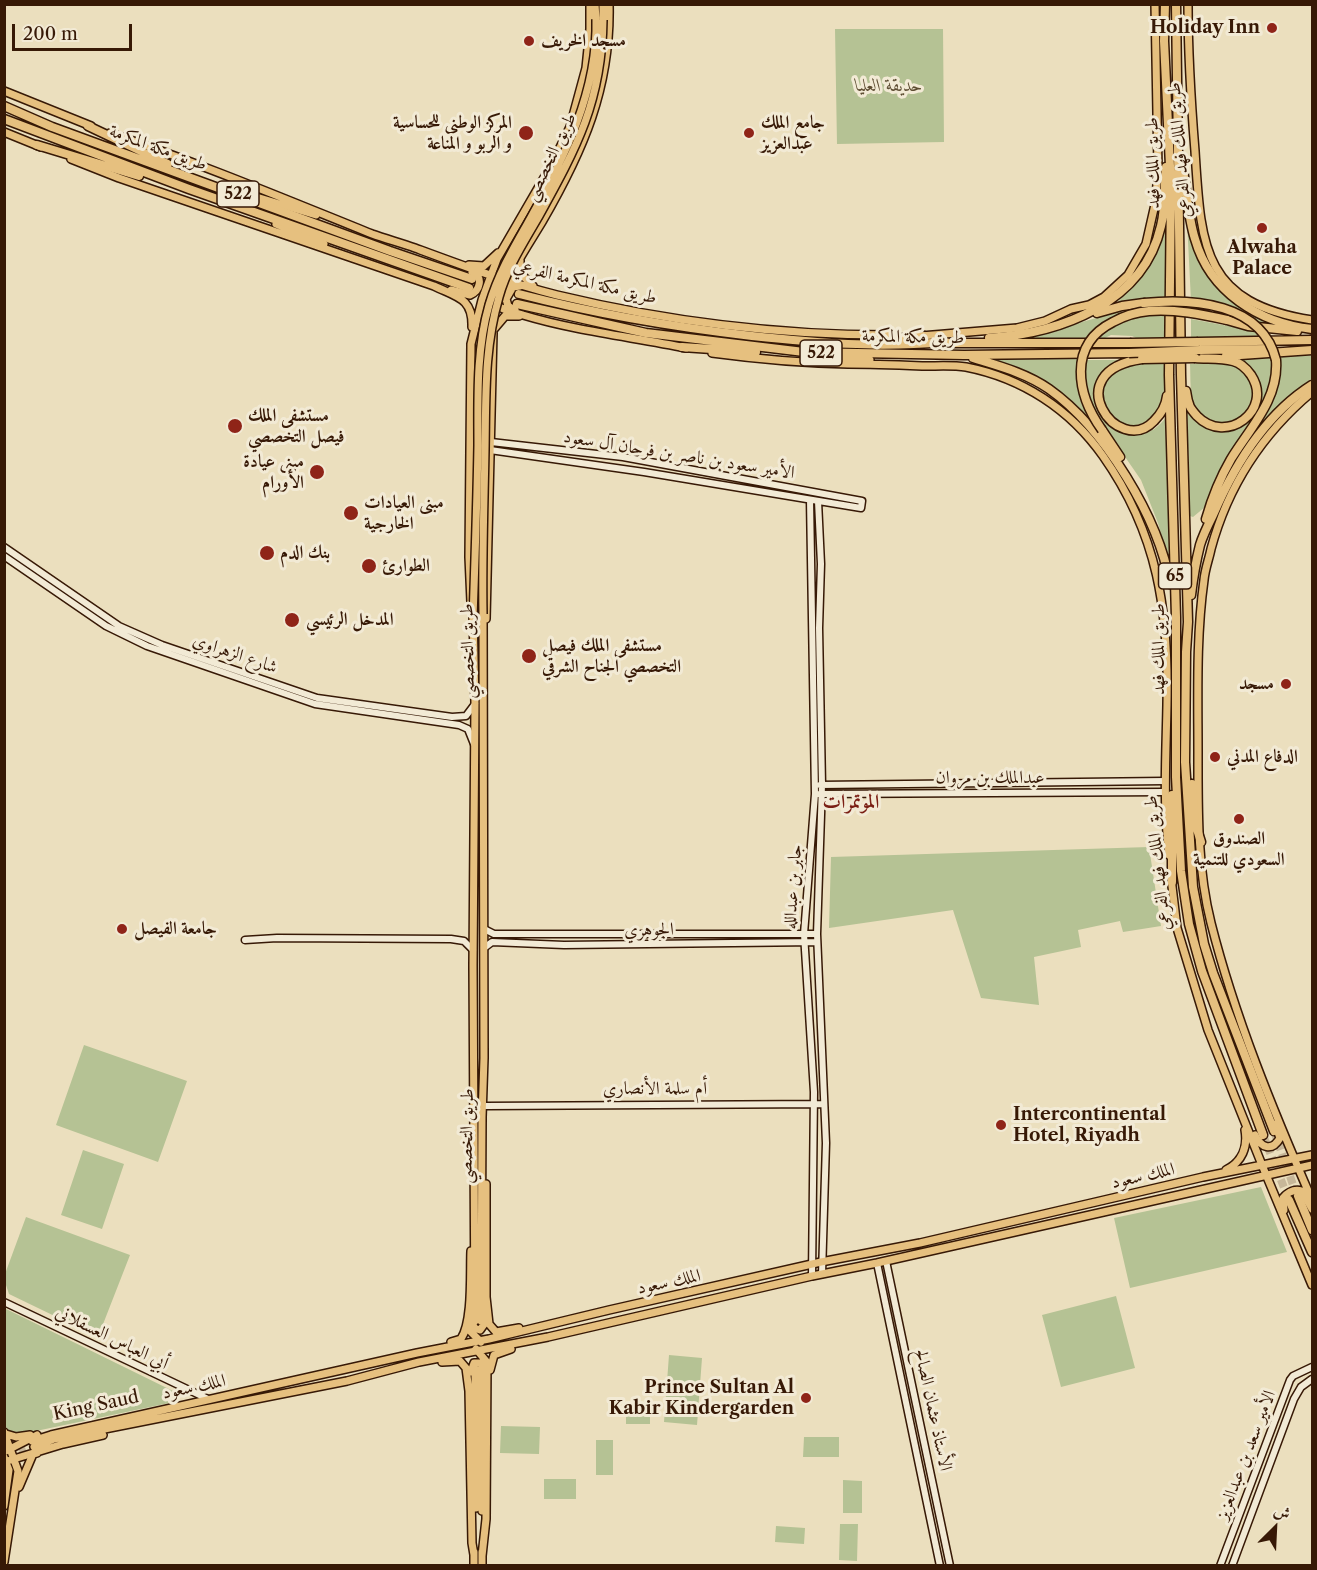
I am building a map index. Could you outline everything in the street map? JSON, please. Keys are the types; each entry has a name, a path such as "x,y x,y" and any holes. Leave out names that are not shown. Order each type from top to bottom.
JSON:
{"highway":[{"path":"1160,4 1164,41"},
{"name":"طريق الملك فهد","path":"1165,4 1164,41 1171,187 1169,375 1176,617 1176,777 1181,871 1189,924 1202,971 1263,1135"},
{"name":"طريق الملك فهد","path":"1178,4 1181,375 1188,622 1185,762 1193,887 1204,944 1241,1048 1274,1131"},
{"name":"طريق مكة المكرمة","path":"4,106 52,127 472,279"},
{"name":"طريق مكة المكرمة","path":"4,119 232,205 469,288"},
{"path":"1179,122 1181,158 1193,233 1198,249 1213,276 1236,300 1256,313 1289,325 1312,330"},
{"path":"1083,316 1102,307 1130,285 1146,264 1155,246 1164,212 1169,124"},
{"path":"88,126 206,182"},
{"path":"36,145 111,169 189,189"},
{"name":"طريق مكة المكرمة","path":"519,294 651,323 786,340 900,346 943,342 1130,343 1198,350"},
{"path":"943,342 1028,334 1083,316 1144,303 1191,304 1234,311 1259,328 1270,343 1276,360 1274,387 1269,400 1218,485 1206,519 1188,622"},
{"name":"طريق مكة المكرمة","path":"517,304 646,333 804,352 964,355 1088,354 1198,350 1312,340"},
{"path":"1176,617 1166,563 1153,520 1140,488 1087,406 1080,377 1088,347 1103,328 1122,317 1148,311 1190,313 1248,326 1281,330 1312,330"},
{"path":"815,342 869,341 924,336"},
{"path":"682,347 804,352"},
{"path":"1169,375 1166,404 1154,422 1146,427 1128,429 1119,426 1110,421 1101,409 1100,385 1115,366 1125,362 1198,350 1312,349"},
{"path":"1181,375 1189,405 1195,414 1208,424 1224,428 1235,425 1248,416 1254,406 1257,391 1246,368 1234,361 1198,350"},
{"path":"1088,354 1142,359"},
{"path":"964,355 1024,375 1049,389 1071,408 1104,444 1135,489 1166,563"},
{"path":"1201,543 1221,495 1248,450 1274,418 1312,385"},
{"path":"1185,762 1190,770 1195,823 1201,843"},
{"path":"1172,882 1172,790 1176,777"},
{"path":"1312,1230 1293,1198 1312,1252"}],"main road":[{"path":"471,344 491,275 503,247 552,164 570,127 586,68 590,4"},
{"name":"طريق التخصصي","path":"595,4 599,20 603,42 598,76 584,128 571,157 514,260 499,295 490,328 485,387 482,532 484,1058 478,1321 473,950 475,703 473,618 478,400 482,345 486,316 493,291 505,263 574,132 590,78 599,20 603,4"},
{"path":"484,646 494,329 509,280 574,163 591,125 605,69 609,4"},
{"name":"طريق الملك فهد الفرعي","path":"1136,264 1146,244 1156,200 1158,168 1155,4"},
{"name":"طريق الملك فهد الفرعي","path":"1188,4 1188,62 1200,220 1207,250 1230,286 1244,297 1267,309 1312,320"},
{"name":"طريق مكة المكرمة الفرعي","path":"6,92 88,126 199,165 375,235 446,260 540,290 672,318 816,334 924,336 1017,328 1046,321 1104,297 1128,275 1136,264"},
{"path":"4,132 119,178 434,286 463,299 470,306 473,314 469,415 469,586 473,618"},
{"path":"206,182 375,235"},
{"path":"232,205 374,265"},
{"path":"446,260 484,266 503,247"},
{"path":"522,253 520,273 540,290"},
{"path":"434,286 470,295 479,288 480,278 477,273 446,260"},
{"path":"491,275 490,294 499,307 533,318"},
{"path":"533,318 511,308 506,299 509,291 517,286 540,290"},
{"path":"494,329 505,316 513,315 603,334 783,361 904,364"},
{"path":"672,318 786,340"},
{"path":"471,344 481,323 487,322 494,329"},
{"path":"804,352 904,364"},
{"name":"طريق الملك فهد الفرعي","path":"904,364 963,367 1016,381 1059,408 1085,432 1108,462 1136,510 1148,538 1159,579 1165,620 1167,691 1164,781 1167,843 1178,928 1208,1030 1312,1285"},
{"path":"1239,1104 1259,1144 1266,1147 1277,1142 1279,1134 1228,984 1210,923 1204,888 1198,671 1204,578 1215,534 1230,494 1246,466 1257,449 1292,410 1312,392"},
{"path":"474,1566 486,1519 488,1365 482,1345 486,1326 484,1058"},
{"path":"1262,1079 1312,1200"},
{"path":"1203,1177 1232,1167 1242,1156 1246,1138 1239,1104"},
{"path":"475,1137 472,1151 472,1321 476,1329 480,1330 485,1323 486,1297"},
{"name":"الملك سعود","path":"1312,1155 1203,1177 920,1243 821,1262 609,1310 482,1345 464,1354 33,1444 51,1435 417,1353 465,1344 482,1345 548,1337 1312,1165"},
{"path":"1293,1238 1282,1204 1283,1198 1290,1192 1302,1191 1312,1209"},
{"path":"471,1274 469,1327 482,1345"},
{"path":"417,1353 461,1339 466,1326 471,1274"},
{"path":"486,1297 489,1324 496,1332 546,1326"},
{"path":"487,1391 494,1355 548,1337"},
{"path":"482,1345 469,1360 472,1543 482,1566"},
{"path":"419,1362 460,1361 466,1368 470,1391"},
{"path":"470,1391 472,1367 474,1363 480,1362 484,1367 487,1391"},
{"path":"478,1369 482,1490 478,1555 476,1452 478,1369"},
{"name":"King Saud","path":"8,1451 42,1433 198,1401"},
{"name":"King Saud","path":"5,1460 63,1444 152,1426 191,1412"},
{"path":"4,1562 18,1471 14,1458 8,1451 5,1433 16,1437 42,1433"},
{"path":"42,1433 28,1440 26,1448 29,1452 63,1444"},
{"path":"16,1495 33,1454 63,1444"},
{"path":"4,1506 9,1470 5,1460"}],"street":[{"name":"الأمير سعود بن ناصر بن فرحان آل سعود","path":"490,446 623,457 862,501 861,508 814,501 490,446"},
{"name":"جابر بن عبدالله","path":"814,501 818,785"},
{"name":"جابر بن عبدالله","path":"814,501 822,564 819,628 817,934 826,1143 822,1274"},
{"name":"شارع الزهراوي","path":"4,547 119,626 145,638 317,698 440,719 466,716 475,703"},
{"path":"4,556 106,626 147,646 315,704 440,719 468,729 474,744"},
{"name":"عبدالملك بن مروان","path":"818,785 1164,781"},
{"path":"1054,782 1055,793"},
{"name":"عبدالملك بن مروان","path":"818,794 1165,792"},
{"name":"جابر بن عبدالله","path":"812,1276 814,1104 804,934 818,794"},
{"name":"الجوهري","path":"484,929 494,934 817,934"},
{"path":"244,940 285,938 451,939 464,941 473,950"},
{"name":"الجوهري","path":"484,948 492,942 599,945 817,942"},
{"name":"أم سلمة الأنصاري","path":"486,1106 824,1104"},
{"name":"الأستاذ عثمان الصالح","path":"886,1261 950,1566"},
{"name":"الأستاذ عثمان الصالح","path":"877,1263 940,1566"},
{"name":"أبي العباس العسقلاني","path":"4,1302 208,1400"},
{"name":"الأمير سعد بن عبدالعزيز","path":"1221,1566 1290,1380 1293,1376 1312,1367"},
{"name":"الأمير سعد بن عبدالعزيز","path":"1232,1566 1294,1399 1301,1387 1312,1379"}],"green space":[{"name":"حديقة العليا","path":"835,29 943,29 944,142 837,144"},
{"path":"1167,214 1169,300 1110,308 1132,287 1148,267 1159,243"},
{"path":"1187,221 1209,274 1267,320 1265,325 1191,301"},
{"path":"1121,311 1087,339 1025,340 1029,337"},
{"path":"1169,314 1167,340 1140,340 1132,336 1111,335 1097,338 1113,326 1130,319"},
{"path":"1191,319 1255,331 1260,337 1191,338"},
{"path":"1312,355 1312,378 1282,405 1238,456 1272,402 1279,382 1279,357"},
{"path":"1270,357 1272,372 1268,393 1218,475 1205,507 1193,517 1190,516 1187,409 1200,423 1213,430 1225,431 1248,422 1256,412 1261,388 1254,372 1239,359"},
{"path":"1079,359 1077,378 1079,396 1096,429 1069,403 989,360"},
{"path":"1086,360 1121,360 1106,371 1098,384 1096,398 1099,411 1106,423 1118,431 1132,435 1148,432 1157,427 1169,414 1171,571 1158,523 1141,480 1092,409 1083,382"},
{"path":"1219,362 1239,367 1254,385 1252,409 1228,425 1205,419 1193,402 1190,364"},
{"path":"1167,363 1167,397 1159,413 1148,421 1135,425 1124,424 1115,419 1104,402 1103,391 1105,381 1112,373 1131,365"},
{"path":"1149,847 1161,926 1123,932 1120,921 1078,930 1081,947 1034,957 1039,1005 981,998 953,910 829,928 831,857"},
{"path":"84,1045 187,1081 158,1162 56,1125"},
{"path":"83,1150 124,1164 102,1229 61,1215"},
{"path":"1261,1187 1287,1252 1130,1288 1114,1218"},
{"path":"26,1217 130,1255 98,1337 9,1294 5,1274"},
{"path":"1116,1296 1135,1368 1061,1387 1042,1315"},
{"path":"4,1308 175,1392 174,1402 17,1435 9,1431 4,1424"},
{"path":"669,1355 702,1358 697,1425 664,1422"},
{"path":"626,1406 650,1406 650,1424 626,1424"},
{"path":"501,1426 540,1427 539,1454 500,1453"},
{"path":"804,1437 839,1437 839,1457 803,1457"},
{"path":"596,1440 613,1440 613,1475 596,1475"},
{"path":"544,1479 576,1479 576,1499 544,1499"},
{"path":"843,1480 862,1481 862,1513 843,1513"},
{"path":"840,1524 858,1524 857,1561 839,1560"},
{"path":"776,1526 805,1528 804,1544 775,1542"}],"tunnel":[{"path":"1274,1131 1297,1196"},
{"path":"1263,1135 1289,1200"},
{"path":"481,1324 481,1355"},
{"path":"10,1457 34,1447"}],"place":[{"name":"Holiday Inn","path":"1272,28"},
{"name":"مسجد الخريف","path":"529,41"},
{"name":"المركز الوطني للحساسية و الربو و المناعة","path":"526,133"},
{"name":"جامع الملك عبدالعزيز","path":"749,133"},
{"name":"Alwaha Palace","path":"1262,228"},
{"name":"مستشفى الملك فيصل التخصصي","path":"235,426"},
{"name":"مبنى عيادة الأورام","path":"317,472"},
{"name":"مبنى العيادات الخارجية","path":"351,513"},
{"name":"بنك الدم","path":"267,553"},
{"name":"الطوارئ","path":"369,566"},
{"name":"المدخل الرئيسي","path":"292,620"},
{"name":"مستشفى الملك فيصل التخصصي الجناح الشرقي","path":"529,656"},
{"name":"مسجد","path":"1286,684"},
{"name":"الدفاع المدني","path":"1215,757"},
{"name":"الصندوق السعودي للتنمية","path":"1239,819"},
{"name":"جامعة الفيصل","path":"122,929"},
{"name":"Intercontinental Hotel, Riyadh","path":"1001,1125"},
{"name":"Prince Sultan Al Kabir Kindergarden","path":"806,1398"}],"district":[{"name":"الموتمرات","path":"851,802"}]}
